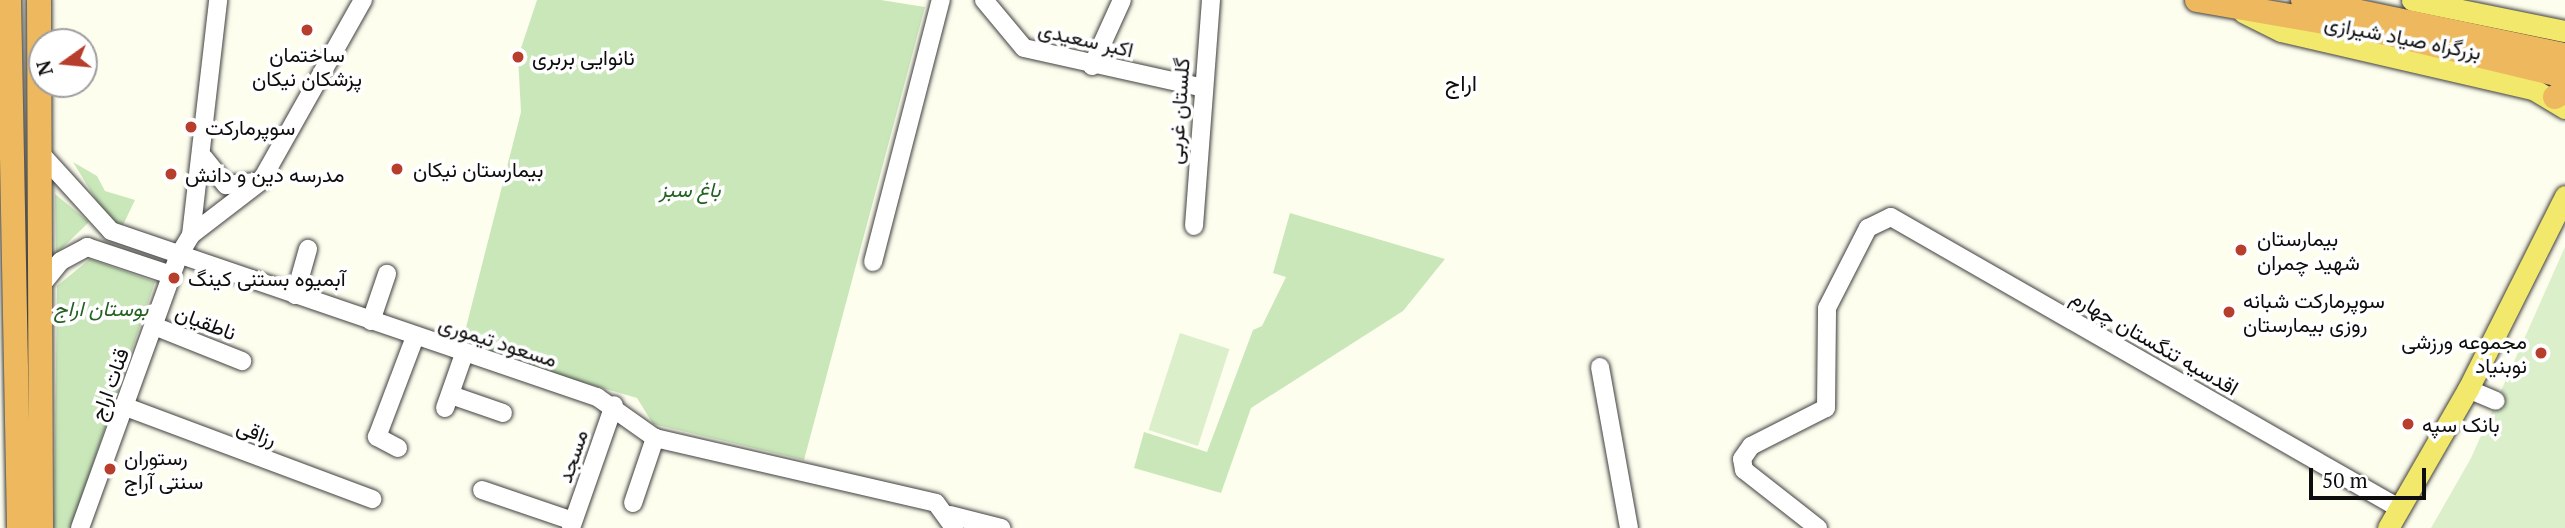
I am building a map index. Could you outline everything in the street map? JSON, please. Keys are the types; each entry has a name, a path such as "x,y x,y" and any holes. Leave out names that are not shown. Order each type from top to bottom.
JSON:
{"highway":[{"path":"9,0 19,528"},
{"path":"39,0 39,28"},
{"name":"بزرگراه صیاد شیرازی","path":"2197,0 2565,55"},
{"name":"بزرگراه صیاد شیرازی","path":"2303,0 2492,45 2562,93"},
{"path":"12,109 28,80"},
{"path":"41,98 41,528"},
{"path":"12,109 43,156"}],"main road":[{"path":"2412,0 2565,31"},
{"path":"2225,3 2281,31 2562,93"},
{"path":"2388,528 2397,507 2468,389 2565,196"}],"street":[{"path":"191,235 204,158 218,0"},
{"path":"191,235 261,181 363,0"},
{"path":"873,262 941,0"},
{"name":"اکبر سعیدی","path":"984,0 1024,48 1092,66 1200,87"},
{"path":"1092,66 1122,0"},
{"name":"گلستان غربی","path":"1194,226 1200,87 1211,0"},
{"name":"مسعود تیموری","path":"43,156 111,231 614,405 655,438 919,497 952,522 1001,528"},
{"path":"204,158 226,185 261,181"},
{"name":"اقدسیه تنگستان چهارم","path":"1818,528 1744,470 1742,459 1751,446 1826,408 1827,308 1868,228 1891,216 2397,507"},
{"name":"قنات اراج","path":"80,528 179,255 191,235"},
{"path":"43,283 61,261 87,247 172,275"},
{"path":"295,295 308,249"},
{"path":"371,321 387,274"},
{"name":"ناطقیان","path":"154,326 242,360"},
{"path":"398,448 377,437 415,337"},
{"path":"464,354 448,401 503,413"},
{"path":"1600,367 1629,528"},
{"path":"2468,389 2496,401"},
{"name":"مسجد","path":"482,490 572,524 614,405"},
{"name":"رزاقی","path":"126,407 372,499"},
{"path":"633,503 655,438"}],"green space":[{"name":"باغ سبز","path":"537,0 881,0 925,7 804,460 653,424 637,398 461,347 521,112 518,57"},
{"path":"73,162 97,176 105,191 135,200 123,225 109,221"},
{"path":"55,194 89,222 56,254"},
{"path":"1290,213 1445,259 1403,311 1251,408 1221,493 1134,468 1144,432 1207,452 1253,330 1262,326 1286,277 1273,273"},
{"name":"مجموعه ورزشی نوبنیاد","path":"2565,247 2565,528 2431,528 2471,458"},
{"name":"بوستان اراج","path":"90,259 155,282 71,528 54,528 57,286"},
{"path":"1180,333 1229,349 1198,446 1148,430"}],"place":[{"name":"ساختمان پزشکان نیکان","path":"307,30"},
{"name":"نانوایی بربری","path":"518,57"},
{"name":"سوپرمارکت","path":"191,127"},
{"name":"بیمارستان نیکان","path":"397,169"},
{"name":"مدرسه دین و دانش","path":"171,174"},
{"name":"بیمارستان شهید چمران","path":"2241,250"},
{"name":"آبمیوه بستنی کینگ","path":"174,278"},
{"name":"سوپرمارکت شبانه روزی بیمارستان","path":"2229,312"},
{"name":"مجموعه ورزشی نوبنیاد","path":"2541,353"},
{"name":"بانک سپه","path":"2408,424"},
{"name":"رستوران سنتی آراج","path":"110,469"}],"district":[{"name":"اراج","path":"1461,83"}]}
